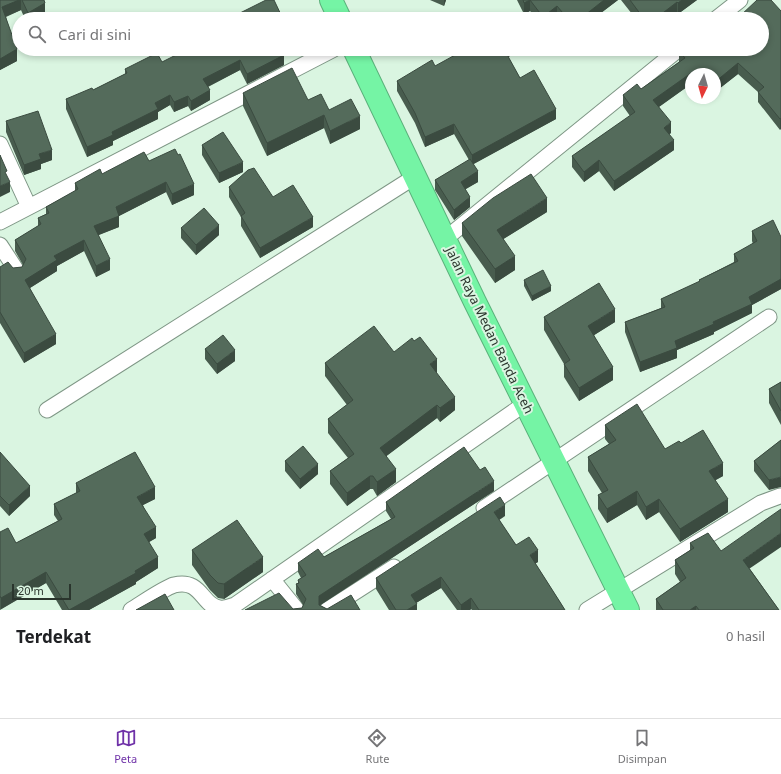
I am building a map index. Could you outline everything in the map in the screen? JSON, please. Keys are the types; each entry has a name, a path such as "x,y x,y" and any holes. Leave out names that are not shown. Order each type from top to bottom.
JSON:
{"highway":[{"path":"331,0 337,12"},
{"name":"Jalan Raya Medan Banda Aceh","path":"357,56 445,239 623,601"}],"street":[{"path":"725,12 740,0"},
{"path":"0,222 320,56"},
{"path":"445,239 670,56"},
{"path":"0,144 29,207"},
{"path":"47,410 416,176"},
{"path":"0,245 18,271"},
{"path":"474,514 555,462 769,317"},
{"path":"131,610 173,585 188,585 199,590 210,605 221,609 235,605 526,403"},
{"path":"587,610 623,601 761,503 780,496"},
{"path":"327,610 408,558"},
{"path":"272,579 297,610"}],"building":[{"path":"0,0 19,0 2,7 12,35 12,52 0,59"},
{"path":"22,0 44,0 45,3 28,12"},
{"path":"266,0 274,0 280,12 242,12"},
{"path":"523,0 530,0 524,3"},
{"path":"530,0 604,0 589,12 562,12 557,6 549,12 539,12"},
{"path":"630,0 682,0 664,12 639,12"},
{"path":"757,0 771,0 781,11 780,119 758,92 764,87 738,63 721,77 721,68 685,68 685,77 653,100 671,122 664,128 674,140 614,181 599,160 584,172 572,156 635,112 623,95 637,84 641,89 685,58 683,56 769,56 769,12 744,12"},
{"path":"151,56 159,56 162,62 174,56 282,56 247,74 240,60 203,79 210,90 191,101 188,96 174,102 170,95 155,103 158,109 112,132 113,135 87,147 66,99 92,88 93,90 127,73 125,69"},
{"path":"453,56 508,56 520,78 534,70 556,109 472,155 454,124 425,137 415,113 397,81 432,60 435,66"},
{"path":"292,68 308,100 321,94 329,110 351,99 360,116 330,131 324,115 267,143 243,93"},
{"path":"38,111 52,150 39,154 41,159 24,165 6,121"},
{"path":"223,132 243,162 219,173 202,145"},
{"path":"175,149 178,155 180,154 194,184 172,194 166,182 116,207 119,216 94,226 110,259 96,266 84,240 54,256 57,260 25,280 56,334 24,353 0,312 0,267 8,262 13,268 22,267 26,259 15,240 41,224 38,218 49,213 46,207 78,189 75,183 100,169 102,174 144,152 149,161"},
{"path":"0,155 7,171 5,172 10,182 0,186"},
{"path":"470,159 478,171 461,182 470,197 454,210 435,180"},
{"path":"254,168 273,197 293,185 313,217 260,248 241,216 245,213 229,187 248,170"},
{"path":"531,174 547,198 497,230 515,256 495,269 462,223 493,198"},
{"path":"204,208 219,225 196,245 181,228"},
{"path":"773,220 781,237 781,279 749,297 752,304 713,322 714,324 675,341 677,348 640,362 625,322 665,307 661,299 738,261 734,254 757,241 752,231"},
{"path":"543,270 551,286 532,296 524,280"},
{"path":"599,283 615,309 588,326 613,367 579,388 564,364 570,360 544,317"},
{"path":"374,326 394,352 412,338 414,341 420,337 437,359 430,364 455,397 440,408 437,405 380,448 396,469 377,482 373,476 370,476 347,493 330,471 354,454 328,419 353,400 325,363"},
{"path":"223,335 235,350 217,364 205,349"},
{"path":"781,382 781,411 769,389"},
{"path":"637,404 665,449 679,441 681,443 703,430 723,463 709,471 728,499 680,529 659,499 646,507 637,491 607,509 598,495 608,490 588,457 616,440 605,425"},
{"path":"781,440 781,477 769,480 754,461"},
{"path":"303,446 318,464 300,479 285,461"},
{"path":"464,447 480,470 485,467 494,481 319,596 319,605 327,609 351,595 360,610 245,610 279,593 293,609 302,608 306,599 296,584 299,583 298,580 306,575 298,563 318,549 324,557 395,517 386,502"},
{"path":"0,452 30,486 9,505 0,496"},
{"path":"135,452 155,487 137,497 156,527 144,534 158,557 135,571 136,573 69,610 46,572 1,598 0,532 8,528 16,543 62,519 54,504 80,491 76,483"},
{"path":"500,497 505,505 494,512 516,545 529,537 538,550 530,555 565,610 479,610 471,598 461,605 441,577 411,595 417,604 407,610 396,610 376,578"},
{"path":"781,509 781,533 743,560 779,610 699,610 696,606 690,610 663,610 656,599 686,578 675,560 694,548 690,543 708,533 721,551"},
{"path":"237,520 263,557 224,584 218,583 210,575 192,550"},
{"path":"165,594 174,610 136,610"}]}
